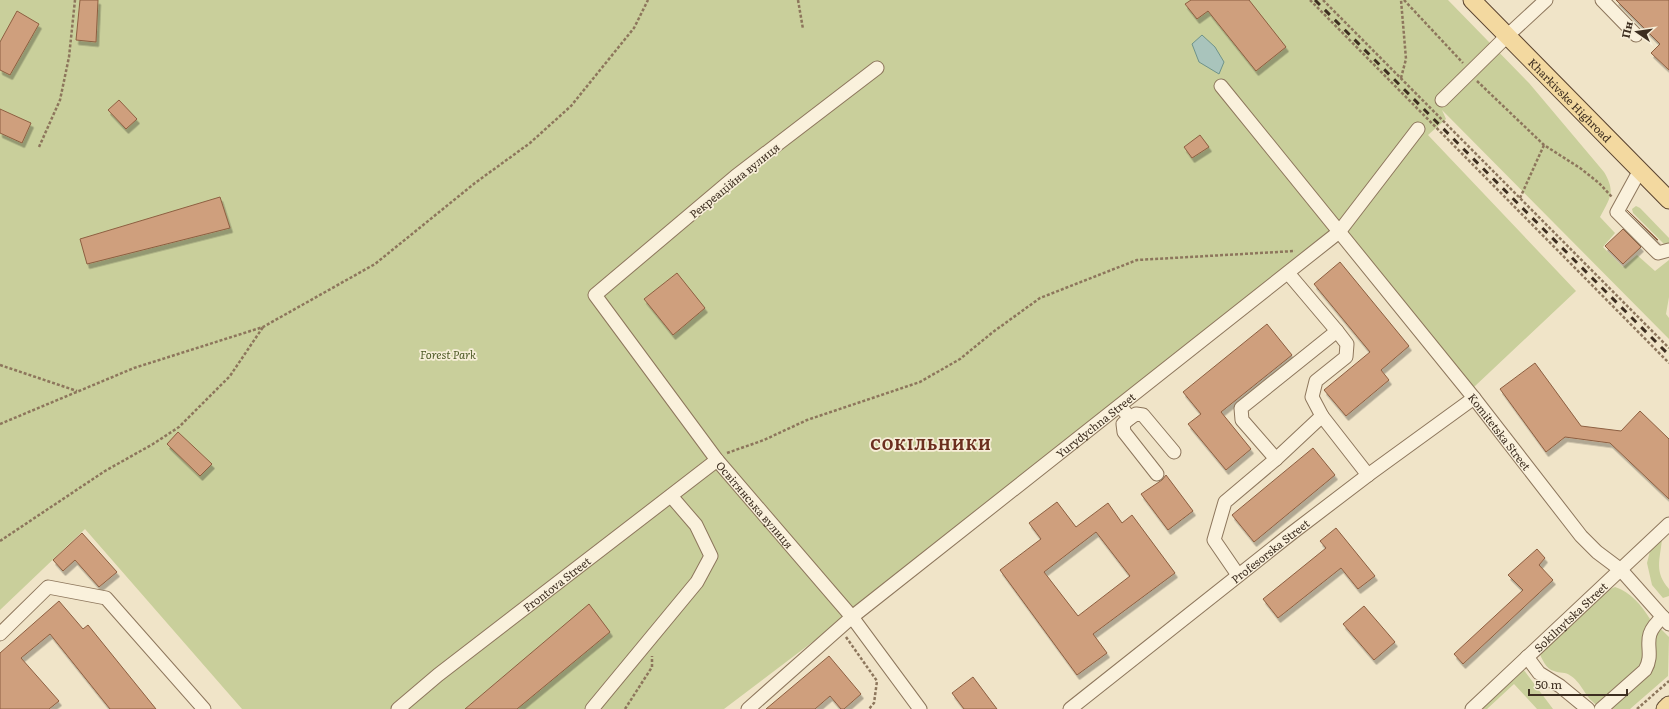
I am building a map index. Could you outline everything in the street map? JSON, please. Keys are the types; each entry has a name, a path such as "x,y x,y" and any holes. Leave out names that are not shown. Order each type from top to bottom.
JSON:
{"main road":[{"name":"Kharkivske Highroad","path":"1472,0 1669,200"},
{"path":"1664,709 1669,705"}],"street":[{"path":"1442,100 1469,72 1546,0"},
{"path":"1602,0 1636,35"},
{"name":"Рекреаційна вулиця","path":"596,295 736,176 877,68"},
{"name":"Komitetska Street","path":"1221,86 1474,398 1581,536 1621,570 1666,620"},
{"name":"Yurydychna Street","path":"748,709 840,630 852,617 1339,232 1418,129"},
{"path":"1640,170 1619,205 1617,212 1658,253 1667,250"},
{"path":"1288,273 1347,344 1346,357 1316,381 1312,397 1322,416 1368,475"},
{"name":"Освітянська вулиця","path":"596,295 717,460 852,617 920,709"},
{"path":"1276,459 1242,420 1242,408 1336,331"},
{"name":"Profesorska Street","path":"1070,709 1238,575 1368,475 1474,398"},
{"path":"1120,406 1130,418"},
{"path":"1157,474 1124,432 1124,424 1136,414 1144,415 1174,452"},
{"path":"1238,575 1214,540 1225,502 1276,459 1322,416"},
{"name":"Frontova Street","path":"398,709 438,675 717,460"},
{"path":"592,709 697,582 711,556 696,525 671,496"},
{"name":"Sokilnytska Street","path":"1472,709 1669,524"},
{"path":"0,634 48,587 106,598 204,709"},
{"path":"1601,709 1645,670 1648,664 1648,635 1654,624 1666,620"},
{"path":"1527,657 1539,673 1560,686 1588,709"}],"path":[{"path":"39,148 60,100 69,57 75,0"},
{"path":"0,424 134,368 263,327 375,264 475,183 530,143 571,106 634,28 648,0"},
{"path":"798,0 803,29"},
{"path":"1310,0 1669,363"},
{"path":"1323,0 1669,348"},
{"path":"1400,79 1406,59 1403,0"},
{"path":"1403,0 1469,72 1544,145 1599,183 1619,205"},
{"path":"1520,198 1544,145"},
{"path":"717,460 728,453 764,440 807,420 920,382 960,359 993,332 1040,298 1137,260 1299,252"},
{"path":"0,541 105,471 154,444 179,427 230,376 263,327"},
{"path":"0,365 77,391"},
{"path":"840,630 877,681 874,703 869,709"},
{"path":"625,709 652,667 653,635"},
{"path":"1637,709 1669,681"}],"green space":[{"name":"Forest Park","path":"0,0 1448,0 1529,83 1604,172 1611,190 1607,205 1600,217 1615,233 1603,247 1623,267 1637,255 1655,271 1669,260 1669,297 1666,314 1669,318 1669,339 1442,110 1446,119 1428,135 1576,291 1474,387 1339,232 827,631 724,709 242,709 85,529 0,610"},
{"path":"1636,206 1640,208 1669,238 1669,245 1666,246 1633,213 1632,209"},
{"path":"1662,539 1659,566 1661,577 1669,589 1669,596 1663,598 1652,585 1647,563 1651,547"},
{"path":"1615,587 1631,596 1650,619 1643,633 1643,667 1600,707 1587,696 1575,679 1567,674 1551,670 1539,652 1597,595"},
{"path":"1660,628 1669,637 1668,676 1630,709 1610,709 1651,670 1652,642"},
{"path":"1523,669 1553,709 1537,709 1514,684 1487,709 1475,709"}],"water":[{"path":"1202,35 1215,47 1224,62 1219,74 1199,62 1192,44"}],"building":[{"path":"80,0 98,0 96,42 76,40"},
{"path":"1191,0 1249,0 1286,47 1256,71 1208,11 1197,19 1185,4"},
{"path":"1616,0 1669,0 1669,70 1651,53 1660,44"},
{"path":"17,11 39,24 10,75 0,70 0,42"},
{"path":"119,100 137,119 126,129 108,110"},
{"path":"0,109 31,123 22,143 0,133"},
{"path":"1200,135 1209,147 1192,158 1184,147"},
{"path":"220,197 230,228 87,264 80,239"},
{"path":"1627,210 1658,240 1657,240"},
{"path":"1623,229 1641,247 1623,264 1605,246"},
{"path":"1340,262 1409,346 1381,370 1389,380 1346,416 1324,390 1370,352 1314,284"},
{"path":"677,273 705,308 673,335 644,299"},
{"path":"1267,324 1292,355 1221,412 1251,449 1226,470 1188,424 1201,414 1183,392"},
{"path":"1535,363 1581,426 1621,431 1640,411 1669,439 1669,499 1610,443 1565,437 1546,452 1500,389"},
{"path":"178,432 212,464 200,476 167,444"},
{"path":"1313,448 1335,475 1254,542 1232,515"},
{"path":"1166,475 1193,511 1168,530 1141,494 1162,480"},
{"path":"1057,502 1076,527 1108,503 1122,523 1132,515 1175,573 1093,634 1107,653 1077,675 1000,570 1041,539 1029,523","holes":["1096,532 1130,576 1078,616 1044,572"]},
{"path":"1336,528 1375,576 1358,589 1341,568 1278,618 1263,599 1326,548 1320,541"},
{"path":"82,533 117,572 99,587 75,560 63,571 53,560"},
{"path":"1537,549 1545,558 1539,565 1553,580 1463,664 1454,654 1523,590 1508,575"},
{"path":"59,601 83,629 88,625 156,709 110,709 50,634 21,658 59,701 49,709 0,709 0,653"},
{"path":"589,604 610,632 517,709 465,709"},
{"path":"1364,606 1395,642 1374,660 1343,624"},
{"path":"829,656 861,694 844,709 841,709 830,696 815,709 766,709"},
{"path":"973,677 997,709 964,709 952,693"}],"railway":[{"path":"1315,0 1669,355"}],"district":[{"name":"СОКІЛЬНИКИ","path":"931,443"}]}
